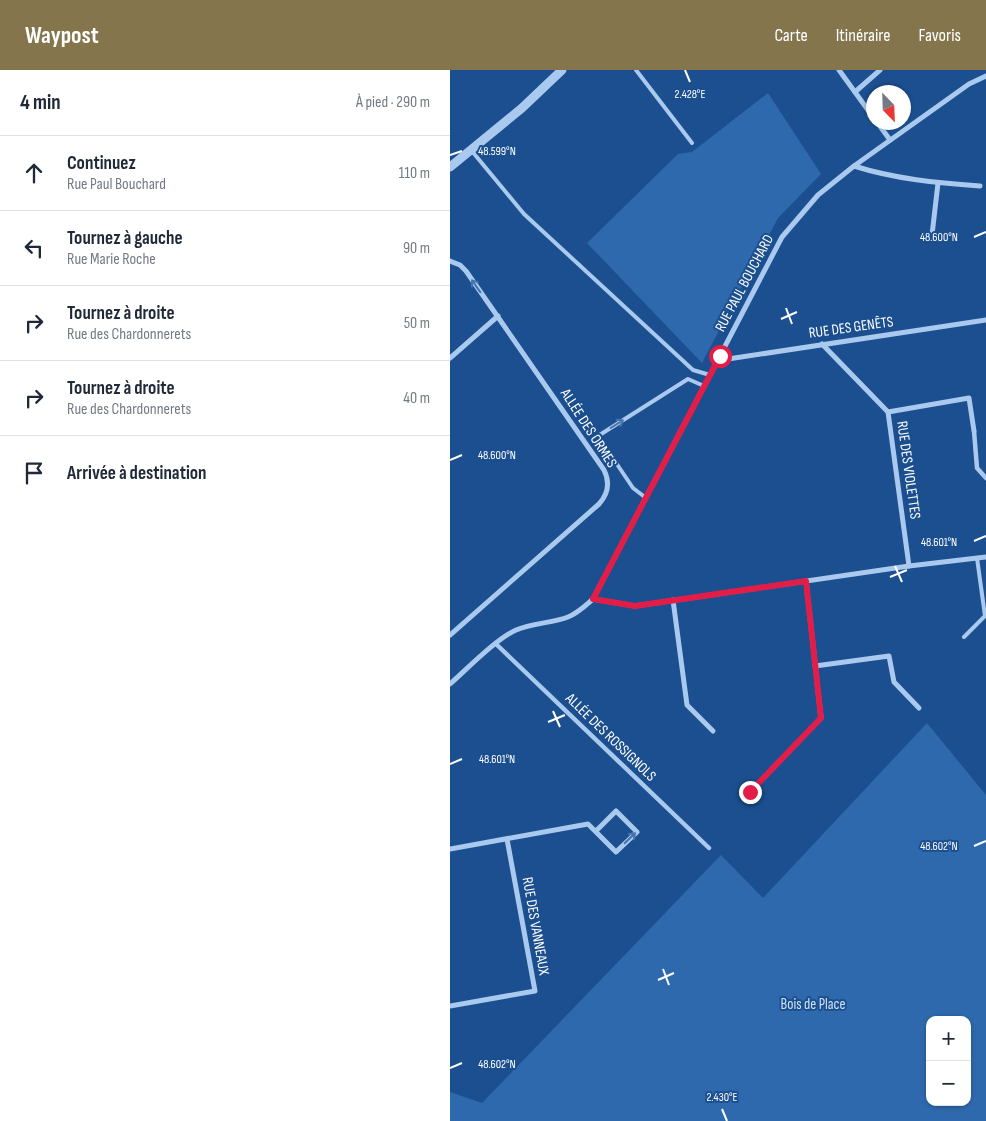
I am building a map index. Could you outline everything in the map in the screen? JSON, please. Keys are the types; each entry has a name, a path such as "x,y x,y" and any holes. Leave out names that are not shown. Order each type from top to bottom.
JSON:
{"street":[{"path":"450,167 522,108 562,70"},
{"path":"838,70 866,107"},
{"path":"855,92 880,70"},
{"name":"RUE PAUL BOUCHARD","path":"593,599 782,237 818,195 854,166 968,84 986,76"},
{"path":"883,130 890,140"},
{"path":"854,166 876,174 938,183 980,186"},
{"path":"932,235 938,183"},
{"name":"ALLÉE DES ORMES","path":"450,261 460,265 466,271 604,470 607,490 599,504 450,635"},
{"path":"450,358 498,316"},
{"name":"RUE DES GENÊTS","path":"720,356 728,359 986,320"},
{"name":"RUE DES VIOLETTES","path":"822,344 888,412 909,566"},
{"path":"888,412 969,398 977,468 986,478"},
{"path":"450,684 515,630 567,617 580,610 593,599 635,606 909,566 986,557"},
{"path":"750,792 821,718 806,581"},
{"path":"673,600 687,705 713,731"},
{"name":"ALLÉE DES ROSSIGNOLS","path":"496,644 709,848"},
{"path":"815,666 888,656 894,682 919,708"},
{"path":"450,849 588,824 616,852 637,832 616,811 596,831"},
{"name":"RUE DES VANNEAUX","path":"450,1006 535,991 507,839"}],"lane":[{"path":"636,70 692,143"},
{"path":"471,150 531,221 693,370 710,375"},
{"path":"646,498 633,488 598,436 688,379 704,386"},
{"path":"964,637 985,616 977,558"}],"green space":[{"path":"768,93 821,174 778,218 702,363 587,243 678,154 692,152"},
{"name":"Bois de Place","path":"927,723 986,795 986,1121 450,1121 450,1092 482,1103 721,855 763,898"}],"route":[{"path":"720,356 593,599 635,606 806,581 821,718 750,792"}]}
